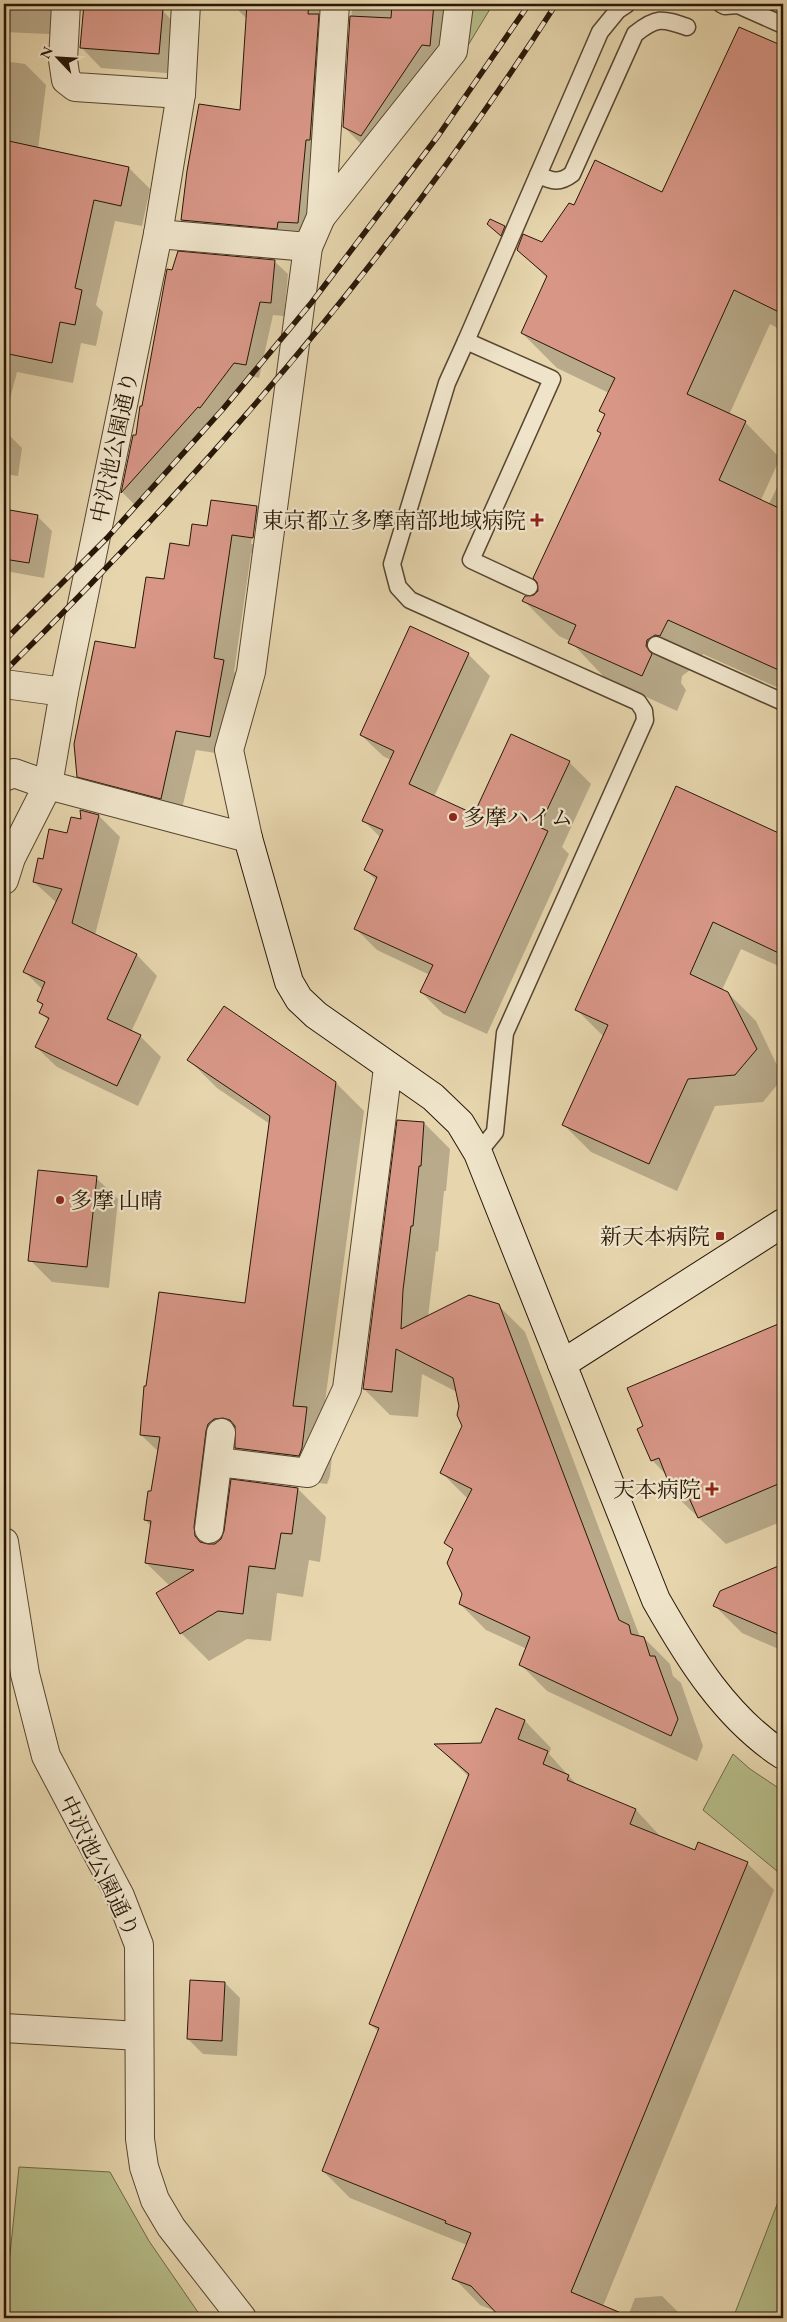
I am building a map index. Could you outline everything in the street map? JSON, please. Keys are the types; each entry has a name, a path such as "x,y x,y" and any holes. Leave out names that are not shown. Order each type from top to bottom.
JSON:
{"street":[{"path":"66,4 63,60 66,80 75,88 182,94"},
{"name":"中沢池公園通り","path":"4,880 12,858 48,785 64,692 158,234 182,94 186,4"},
{"path":"321,217 335,4"},
{"path":"458,4 453,51 321,217 308,247 251,672 229,750 248,838 289,982 300,999 316,1015 388,1068 432,1097 460,1123 478,1153 656,1600 684,1649 708,1682 755,1734 783,1755"},
{"path":"158,234 308,247"},
{"path":"4,684 64,692"},
{"path":"4,777 14,773 48,785 248,838"},
{"path":"218,1462 308,1472 347,1389 388,1068"},
{"path":"562,1364 783,1223"},
{"path":"209,1530 221,1433"},
{"name":"中沢池公園通り","path":"4,1542 25,1674 46,1756 120,1896 139,1945 140,2139 144,2167 155,2200 172,2227 242,2318"},
{"path":"4,2028 139,2036"}],"lane":[{"path":"478,1153 495,1132 505,1033 645,720 644,711 638,702 410,600 398,587 392,564 447,383 600,32 618,10 627,4"},
{"path":"721,4 725,6 738,5 783,25"},
{"path":"538,175 554,182 563,180 572,174 636,34 651,22 669,21 687,27"},
{"path":"466,340 552,379 471,560 529,586"},
{"path":"656,645 783,702"}],"green space":[{"path":"472,4 493,4 467,47"},
{"path":"733,1754 750,1769 783,1791 783,1876 703,1810"},
{"path":"19,2167 110,2172 149,2241 202,2318 4,2318 4,2272 9,2264"},
{"path":"783,2189 783,2318 739,2318 735,2313"}],"building":[{"path":"84,4 163,9 159,54 80,48"},
{"path":"247,4 309,4 308,14 319,14 310,140 306,140 298,223 278,222 277,229 181,220 187,171 199,104 240,110"},
{"path":"392,4 434,4 430,46 422,45 361,136 343,127 350,16 391,18"},
{"name":"東京都立多摩南部地域病院","path":"739,27 783,46 783,314 734,290 687,394 746,421 719,480 783,510 783,672 668,620 660,636 655,635 647,640 646,646 652,654 642,676 568,643 576,625 522,601 525,596 534,595 538,591 537,582 533,578 601,433 597,431 605,414 599,411 615,378 521,333 547,276 517,250 523,234 542,242 569,203 574,205 595,160 662,192"},
{"path":"4,140 129,167 121,206 94,200 75,288 82,290 75,325 60,322 52,363 4,353"},
{"path":"490,219 505,226 501,236 487,224"},
{"path":"178,251 275,260 271,303 260,302 246,365 234,363 200,408 198,407 121,493 133,435 136,435 140,406 142,406 167,269 172,270"},
{"path":"211,500 257,506 253,538 232,535 214,658 224,660 210,737 176,731 161,799 77,777 74,744 95,641 135,648 146,577 164,579 170,543 189,546 192,524 207,526"},
{"path":"4,509 38,515 29,563 4,559"},
{"name":"多摩ハイム","path":"410,626 469,653 409,784 474,814 511,734 570,761 539,827 548,831 465,1013 420,992 433,965 354,929 377,877 364,870 383,830 362,821 394,751 360,735"},
{"path":"676,786 783,835 783,955 713,922 690,974 728,992 757,1049 735,1075 688,1079 649,1164 562,1125 608,1025 575,1010"},
{"path":"80,810 99,815 72,923 137,954 107,1019 141,1035 117,1086 35,1047 49,1018 39,1013 43,1004 37,1001 45,982 23,972 62,889 33,882 38,858 43,859 49,829 67,833 71,817 81,819"},
{"path":"224,1006 336,1082 293,1406 307,1407 302,1448 299,1456 235,1448 235,1426 230,1420 223,1418 214,1419 208,1424 206,1431 194,1527 195,1536 200,1542 215,1544 221,1539 224,1531 231,1479 298,1488 292,1534 281,1533 275,1569 249,1566 243,1614 218,1611 180,1634 156,1593 194,1570 145,1563 151,1521 144,1520 148,1491 151,1491 160,1437 140,1435 144,1386 146,1386 159,1292 245,1303 270,1116 187,1060"},
{"path":"397,1120 424,1122 421,1166 419,1166 413,1226 411,1226 403,1290 401,1329 469,1295 499,1304 619,1620 629,1625 631,1634 644,1637 650,1656 655,1656 678,1719 671,1736 519,1665 530,1637 459,1604 462,1594 447,1563 453,1549 444,1543 472,1489 440,1473 462,1426 457,1415 459,1406 453,1378 396,1349 392,1392 363,1389"},
{"path":"38,1170 97,1176 87,1267 28,1261"},
{"path":"783,1322 783,1482 698,1518 686,1491 674,1496 659,1458 651,1461 637,1429 643,1426 627,1388"},
{"path":"783,1564 783,1636 713,1606 720,1591"},
{"path":"496,1708 525,1720 518,1739 548,1751 543,1764 569,1775 567,1780 636,1809 630,1824 695,1850 698,1842 748,1862 571,2292 633,2318 501,2318 471,2286 452,2279 471,2233 322,2171 379,2028 369,2024 469,1774 434,1744 481,1743"},
{"path":"190,1980 225,1982 222,2041 187,2039"}],"railway":[{"path":"4,641 107,538 223,409 312,302 438,136 529,4"},
{"path":"4,672 155,516 228,436 299,353 367,269 433,182 496,94 556,4"}],"place":[{"name":"東京都立多摩南部地域病院","path":"537,520"},
{"name":"多摩ハイム","path":"453,817"},
{"name":"多摩 山晴","path":"60,1200"},
{"name":"新天本病院","path":"720,1236"},
{"name":"天本病院","path":"712,1489"}]}
